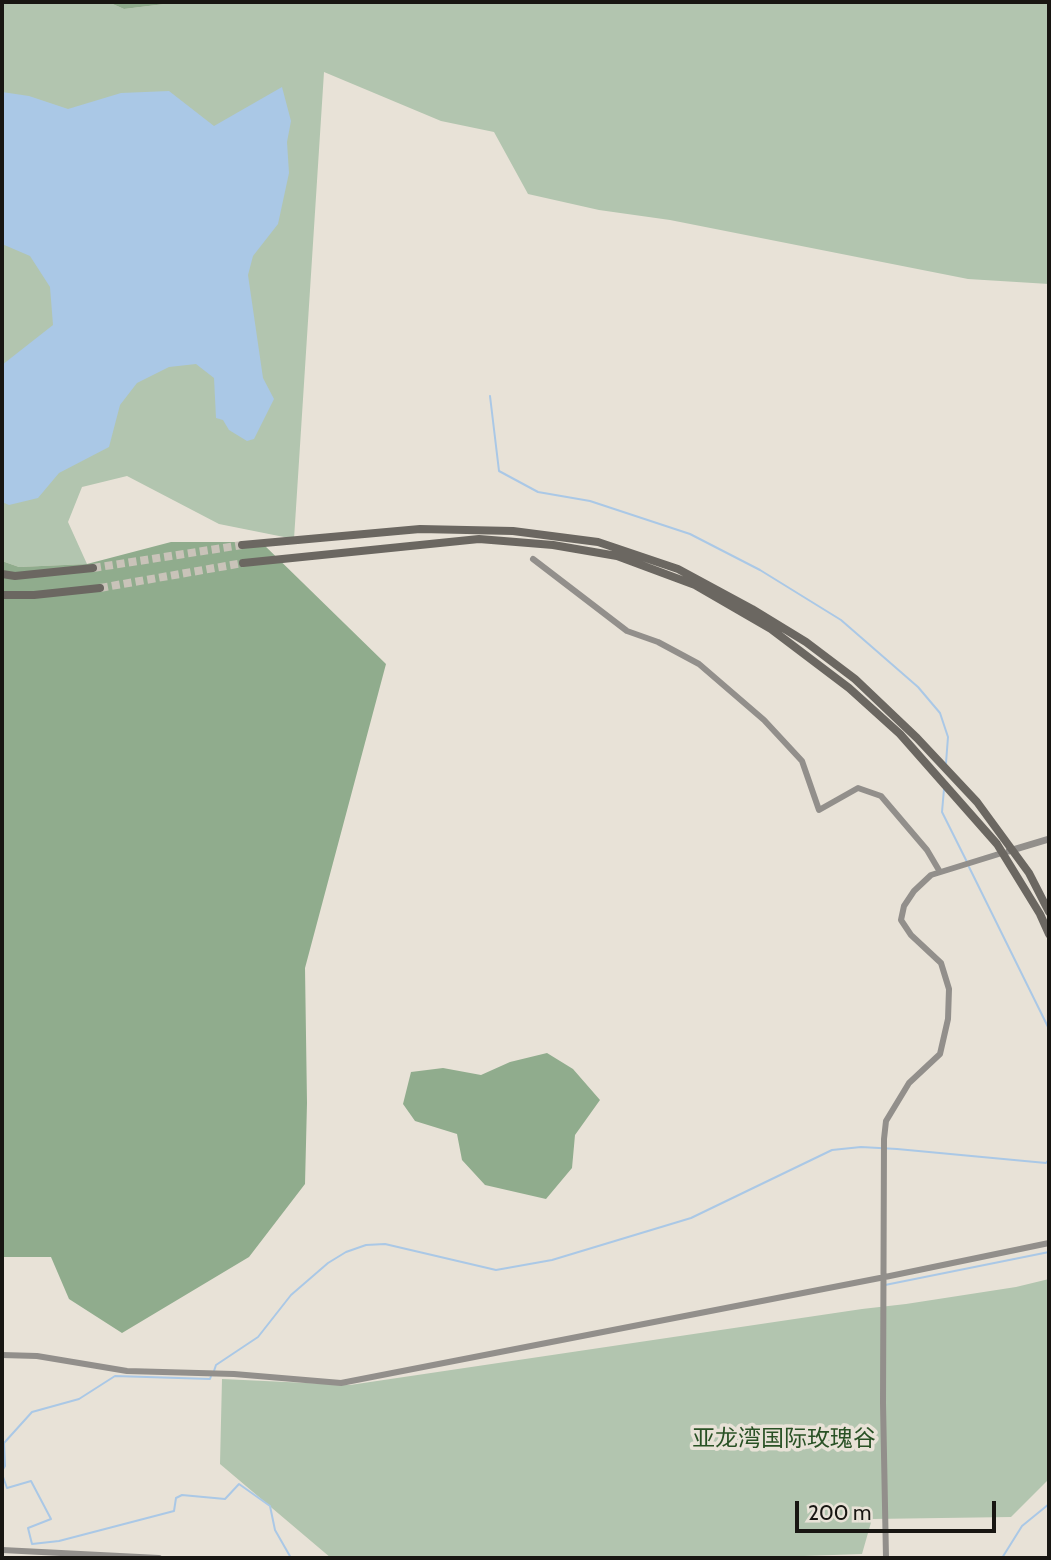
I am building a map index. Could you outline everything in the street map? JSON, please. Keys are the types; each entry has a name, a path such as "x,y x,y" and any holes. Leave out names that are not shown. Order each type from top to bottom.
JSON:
{"main road":[{"path":"242,545 420,528 513,531 598,542 678,569 806,642 869,692 978,802 1029,873 1049,912"},
{"path":"243,563 479,539 553,545 617,556 695,586 771,629 832,675 900,734 997,844 1049,933"},
{"path":"2,574 15,576 93,568"},
{"path":"2,595 34,595 100,588"},
{"path":"832,675 845,677 845,673 837,665"},
{"path":"861,699 859,688 869,692"}],"street":[{"path":"533,559 627,631 658,642 699,664 764,720 802,761 819,810 858,789 881,796 927,850 940,872"},
{"path":"886,1558 883,1403 884,1139 886,1121 909,1083 940,1054 948,1019 949,989 942,963 911,935 901,920 904,905 931,875 1049,839"},
{"path":"2,1355 37,1356 127,1371 234,1374 341,1383 1049,1243"},
{"path":"2,1550 159,1558"}],"green space":[{"path":"2,2 108,2 124,9 181,2 1049,2 1049,284 968,279 670,220 599,210 528,194 494,132 441,121 324,72 294,539 219,524 127,476 82,487 68,522 87,564 19,567 2,561"},
{"path":"108,2 181,2 124,9"},
{"path":"171,542 261,542 386,664 305,968 305,1184 249,1257 122,1333 69,1299 51,1257 2,1257 2,561 19,567 87,564"},
{"path":"547,1053 573,1069 600,1100 575,1135 572,1168 546,1199 485,1185 462,1160 457,1134 415,1121 403,1104 411,1072 443,1068 481,1075 510,1062"},
{"name":"亚龙湾国际玫瑰谷","path":"1049,1279 1047,1481 1011,1517 872,1519 862,1554 746,1558 331,1558 220,1464 222,1379 350,1385 906,1304 1016,1287"}],"water":[{"path":"282,87 291,121 287,142 289,173 278,224 253,256 248,275 263,378 274,399 254,439 247,441 229,430 223,420 216,418 214,378 196,364 169,367 137,383 120,405 109,447 59,473 38,498 9,505 2,502 2,365 53,325 50,287 30,256 2,244 2,92 29,96 68,109 121,93 169,91 214,126"}],"waterway":[{"path":"490,396 499,471 538,492 590,501 690,534 760,570 841,620 918,687 940,713 948,737 946,763"},
{"path":"944,789 942,812 967,862"},
{"path":"969,867 1049,1029"},
{"path":"214,1371 216,1365 258,1337 291,1295 328,1263 346,1252 366,1245 385,1244 496,1270 552,1260 691,1218 832,1150 861,1147 1046,1163 1049,1159"},
{"path":"885,1285 1049,1252"},
{"path":"2,1471 5,1466 4,1443 32,1412 79,1399 115,1376 210,1379 211,1376"},
{"path":"2,1474 7,1488 31,1481 51,1519 28,1528 32,1544 59,1541 174,1511 176,1498 182,1495 225,1499 239,1484 270,1506 275,1530 291,1558"},
{"path":"1002,1558 1022,1526 1049,1504"}],"tunnel":[{"path":"93,568 242,545"},
{"path":"100,588 243,563"}]}
